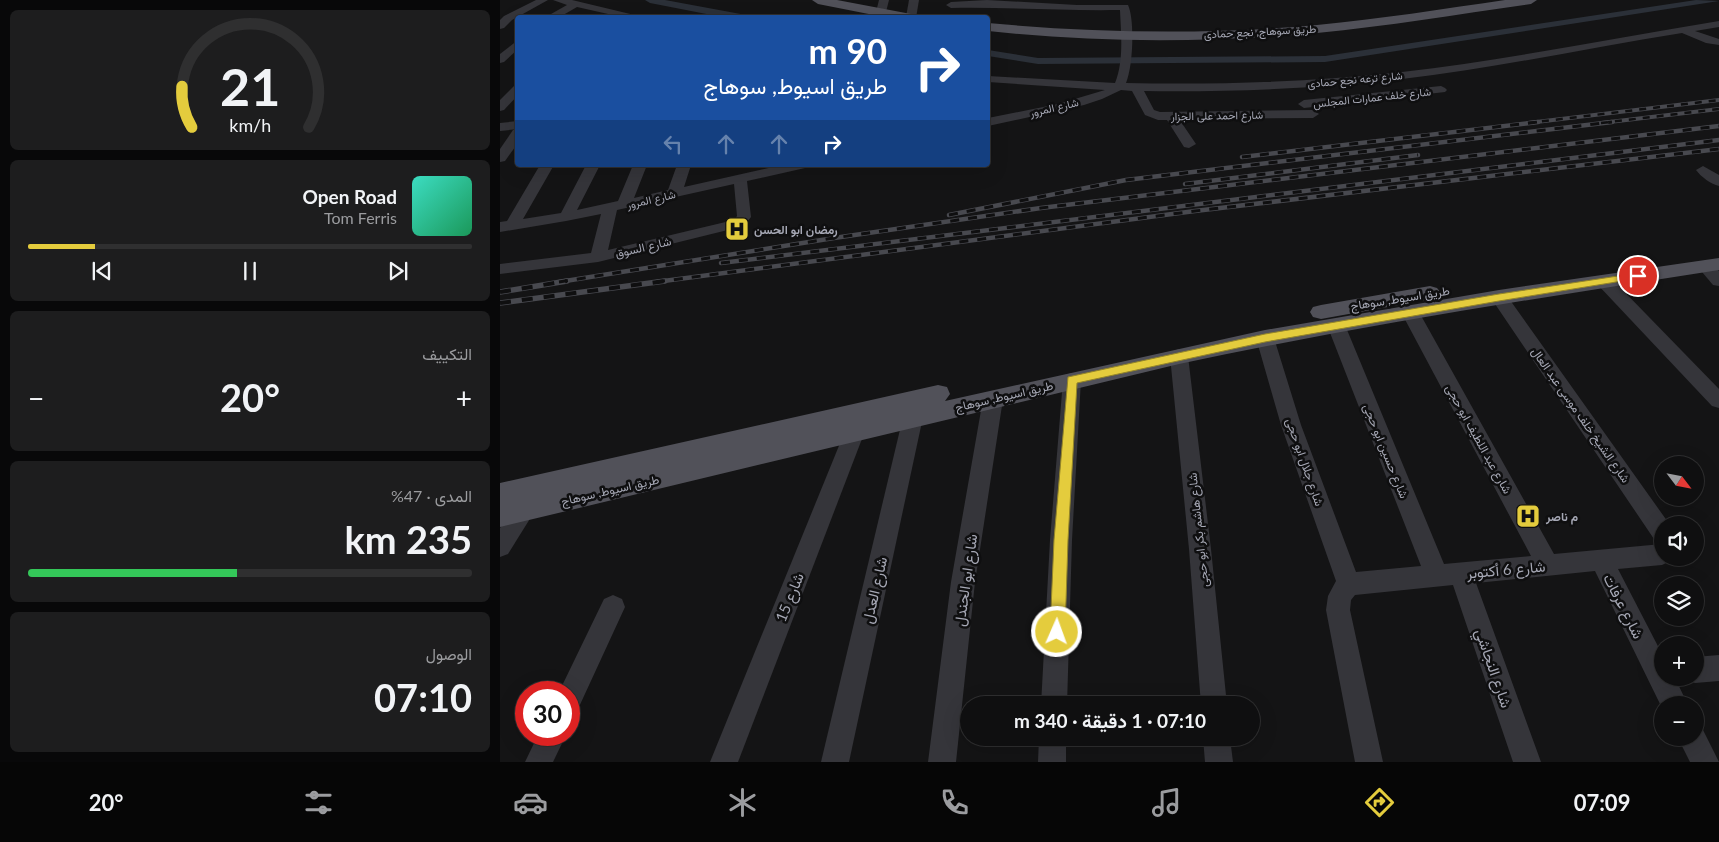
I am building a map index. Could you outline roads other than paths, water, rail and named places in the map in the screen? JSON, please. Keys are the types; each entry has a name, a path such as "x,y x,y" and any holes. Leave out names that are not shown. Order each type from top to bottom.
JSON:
{"main road":[{"path":"818,0 883,6 904,15"},
{"name":"طريق سوهاج, نجع حمادى","path":"990,27 1126,40 1315,29 1530,0"},
{"name":"طريق اسيوط, سوهاج","path":"500,514 525,509 644,472 1133,350 1378,309 1637,261 1716,265"},
{"name":"طريق اسيوط, سوهاج","path":"500,495 644,472 855,431 1179,356 1336,325 1378,309 1410,312 1716,265"}],"street":[{"path":"518,15 543,0"},
{"path":"558,0 628,15"},
{"path":"912,15 914,0"},
{"path":"947,15 952,2 1124,3 1126,40 1120,83"},
{"path":"555,15 576,4"},
{"path":"500,26 513,18"},
{"name":"شارع ترعه نجع حمادى","path":"990,80 1045,96 1120,83 1137,88 1212,88 1359,80 1421,73 1531,56 1719,24"},
{"path":"1684,30 1710,42 1719,42"},
{"path":"1631,39 1647,47"},
{"path":"500,60 515,46"},
{"path":"1531,56 1544,64"},
{"path":"1421,73 1444,92"},
{"path":"1359,80 1374,97"},
{"name":"شارع المرور","path":"990,121 1045,96 1104,95 1120,83"},
{"path":"1286,85 1304,104"},
{"name":"شارع احمد على الجزار","path":"1137,88 1150,114 1171,116 1316,117 1304,104"},
{"path":"500,107 515,91"},
{"name":"شارع خلف عمارات المجلس","path":"1304,104 1444,92"},
{"path":"994,108 1045,96"},
{"path":"1171,116 1189,144"},
{"path":"500,127 515,125"},
{"path":"500,158 515,137"},
{"path":"506,227 546,167"},
{"path":"566,217 593,167"},
{"path":"598,257 617,207 639,167"},
{"path":"674,194 683,167"},
{"path":"731,167 733,180"},
{"name":"شارع المرور","path":"506,227 617,207 784,167"},
{"path":"1702,170 1719,182"},
{"name":"شارع السوق","path":"500,270 598,257 739,223 744,217 733,180"},
{"path":"1604,281 1719,401"},
{"name":"شارع الشيخ خلف موسى عبد العال","path":"1499,297 1654,520"},
{"name":"شارع عبد اللطيف ابو حجى","path":"1410,312 1548,565"},
{"name":"شارع حسين ابو حجى","path":"1336,325 1449,575"},
{"name":"شارع جلال ابو حجى","path":"1265,338 1291,425 1349,584"},
{"name":"شارع هاشم بكر ابو حجى","path":"1179,356 1200,549 1213,696"},
{"path":"1054,696 1061,540 1072,380"},
{"name":"شارع ابو الجندل","path":"942,762 963,582 993,399"},
{"name":"شارع العدل","path":"834,762 913,417"},
{"name":"شارع 15","path":"724,762 855,431"},
{"path":"500,547 525,509"},
{"name":"شارع 6 أكتوبر","path":"1349,584 1654,555"},
{"name":"شارع عرفات","path":"1601,560 1654,659"},
{"name":"شارع النجاشي","path":"1449,575 1527,762"},
{"path":"1349,584 1341,591 1338,600 1338,610 1369,762"},
{"path":"578,681 613,607"},
{"path":"1704,669 1719,668"},
{"path":"539,762 547,746"},
{"path":"1052,762 1053,746"},
{"path":"1218,746 1219,762"},
{"path":"1696,746 1705,762"}],"waterway":[{"path":"650,0 730,15"},
{"path":"990,53 1038,61 1325,59 1715,0"}],"railway":[{"path":"1528,123 1719,100"},
{"path":"1601,123 1719,109"},
{"path":"1242,157 1538,122"},
{"path":"949,215 1126,180 1612,122"},
{"path":"559,282 834,238 1041,208 1719,126"},
{"path":"721,263 1719,140"},
{"path":"656,282 1195,211 1719,149"},
{"path":"1185,184 1418,155"},
{"path":"500,292 567,281"},
{"path":"500,303 665,281"}],"place":[{"name":"رمضان ابو الحسن","path":"737,229"},
{"name":"م ناصر","path":"1528,516"}]}
